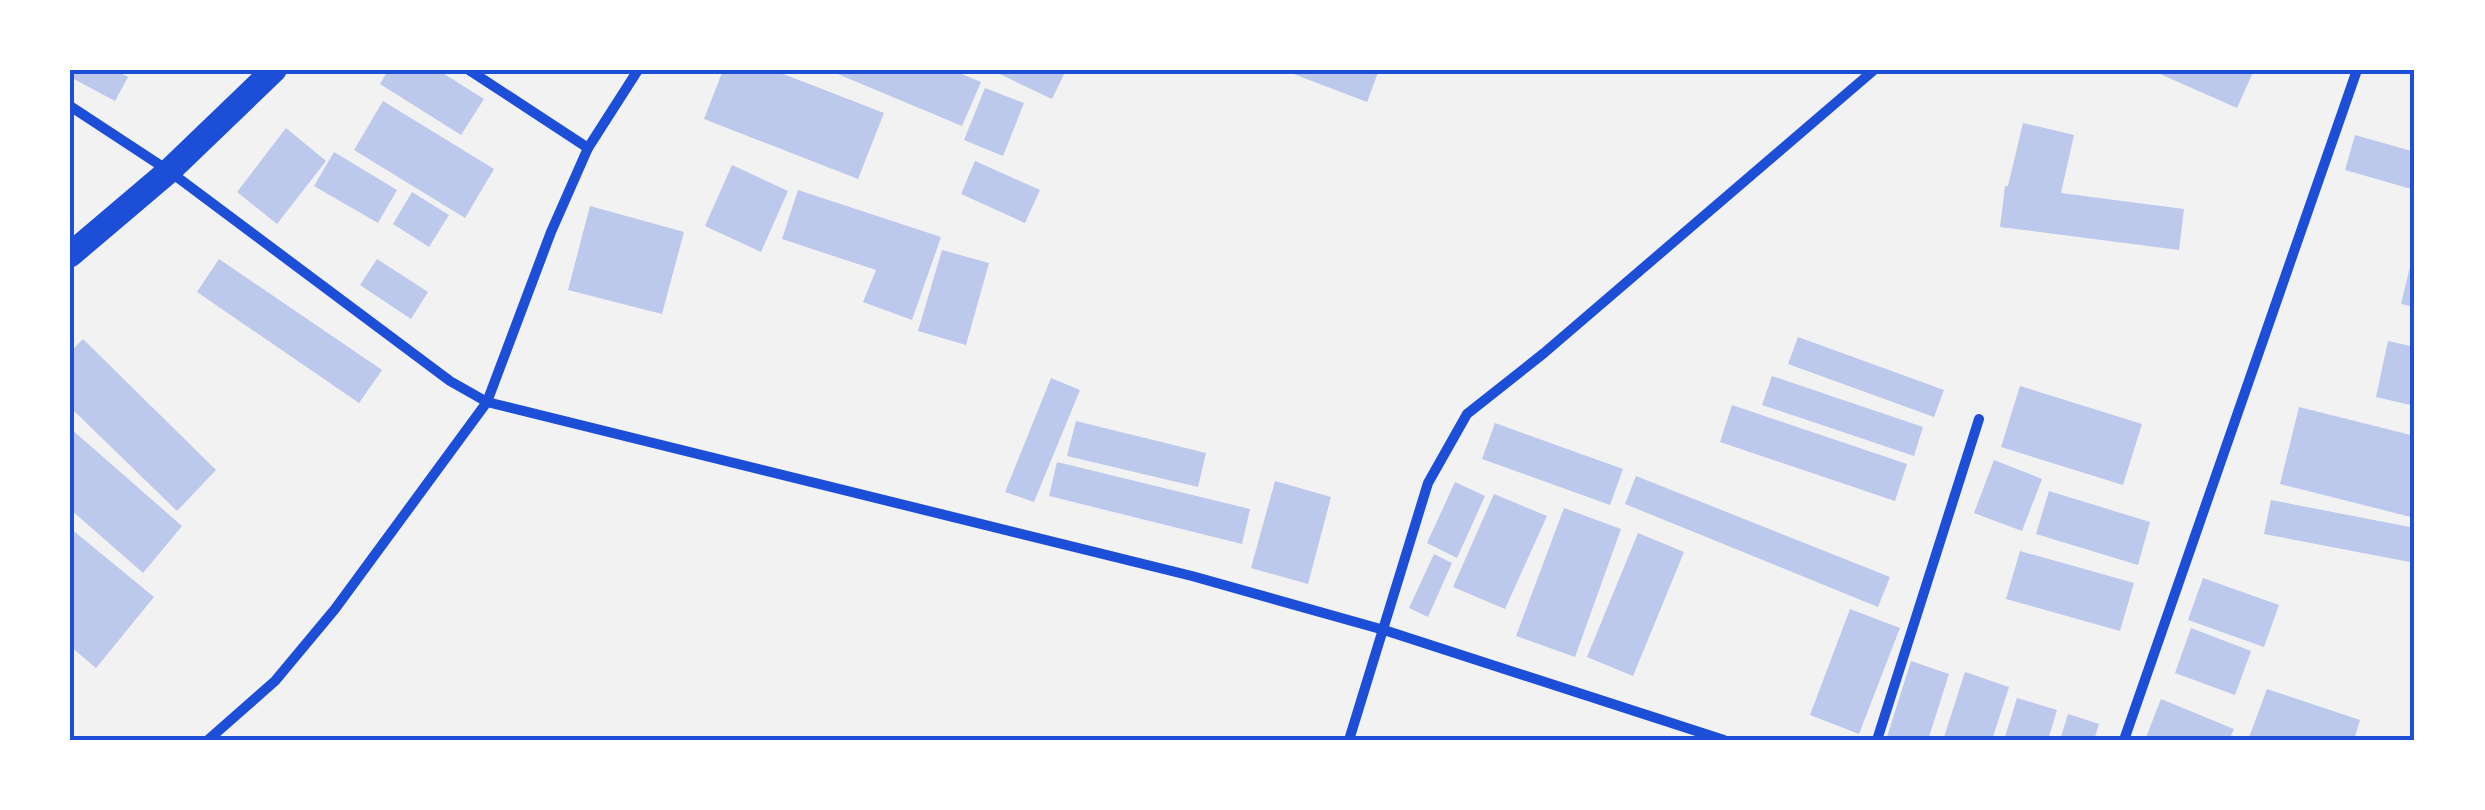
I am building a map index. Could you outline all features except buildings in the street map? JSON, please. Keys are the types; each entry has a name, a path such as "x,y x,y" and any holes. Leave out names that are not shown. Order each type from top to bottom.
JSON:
{"main road":[{"path":"70,255 168,171 274,70"}],"street":[{"path":"470,70 588,148"},
{"path":"208,740 275,681 323,624 487,402 551,232 588,148 638,70"},
{"path":"1349,740 1428,484 1468,414 1874,70"},
{"path":"2124,740 2358,70"},
{"path":"70,106 168,171 450,381 487,402 1192,576 1384,630 1724,740"},
{"path":"1877,740 1980,419"}]}
